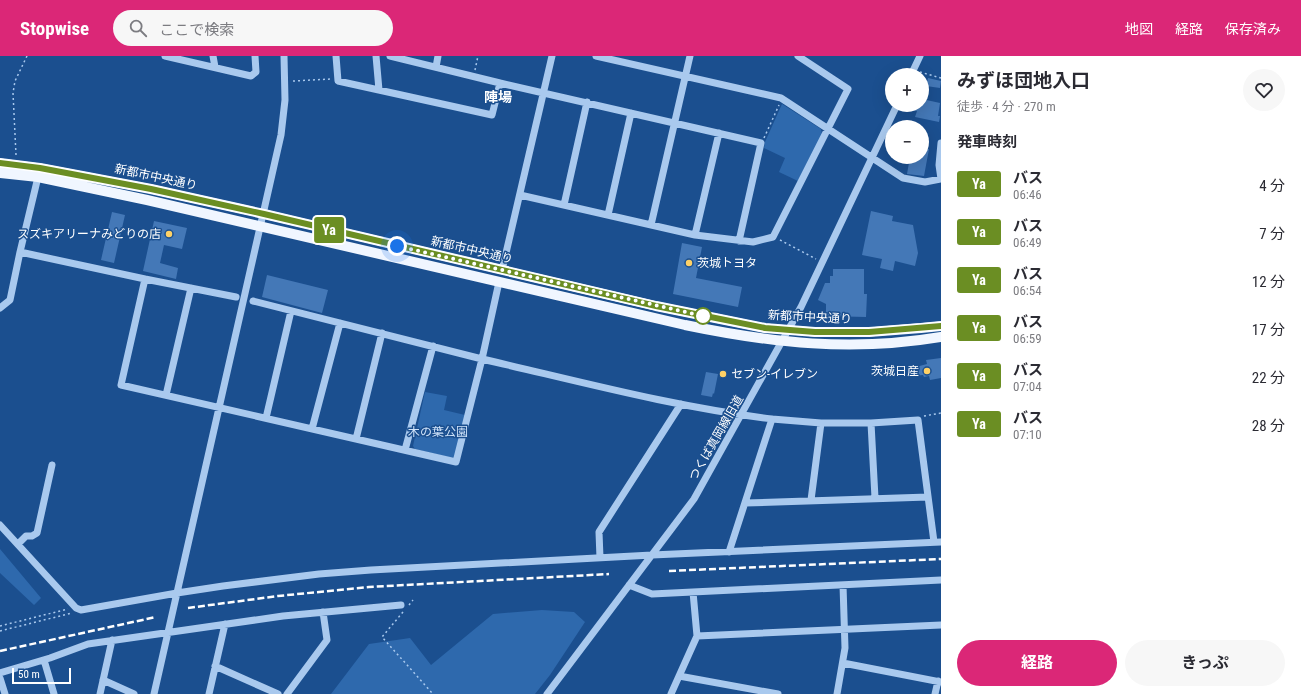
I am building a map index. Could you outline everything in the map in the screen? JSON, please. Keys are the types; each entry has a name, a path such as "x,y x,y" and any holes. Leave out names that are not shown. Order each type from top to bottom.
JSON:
{"main road":[{"name":"新都市中央通り","path":"0,163 95,177 264,214 710,317 765,328 789,331 869,332 941,326"},
{"name":"新都市中央通り","path":"0,173 38,177 147,200 261,228 724,333 782,342 839,346 894,343 941,337"}],"street":[{"path":"168,56 252,76 256,72 255,56"},
{"path":"213,56 215,68"},
{"path":"154,694 264,214 283,118 286,82 284,56"},
{"path":"336,56 338,81 492,115 500,83"},
{"path":"376,56 379,90"},
{"path":"390,56 761,143 739,241"},
{"path":"436,67 438,56"},
{"path":"502,270 552,56"},
{"path":"596,56 782,99 902,178 925,182 941,179 939,165 941,143"},
{"path":"651,225 690,56"},
{"path":"520,195 695,235 753,242 773,237 848,89 798,56"},
{"path":"914,68 920,56"},
{"path":"564,205 587,102"},
{"name":"つくば真岡線旧道","path":"547,694 694,499 802,307 894,112"},
{"path":"608,215 631,113"},
{"path":"695,235 719,133"},
{"path":"0,308 10,300 38,177"},
{"path":"20,252 236,297"},
{"path":"145,279 121,385 456,462 482,359 499,282"},
{"path":"166,395 191,288"},
{"path":"0,525 76,608 83,610 177,593 266,580 363,570 938,542 928,497 918,420 871,423 821,423 742,416 681,404 482,359 253,301"},
{"path":"266,418 291,311"},
{"path":"312,428 340,323"},
{"path":"356,439 382,334"},
{"path":"405,450 433,346"},
{"path":"600,558 599,532 681,404"},
{"path":"729,552 772,419"},
{"path":"811,500 821,423"},
{"path":"871,423 875,498"},
{"path":"18,544 26,536 32,536 37,533 52,465"},
{"path":"745,503 928,497"},
{"path":"629,585 652,594 941,580"},
{"path":"837,694 845,648 843,585"},
{"path":"671,694 697,636 693,592"},
{"path":"0,673 44,660 88,644 112,640 323,612 404,608"},
{"path":"287,694 327,640 323,612"},
{"path":"209,694 225,624"},
{"path":"697,636 941,625"},
{"path":"100,694 112,640"},
{"path":"44,660 54,694"},
{"path":"842,663 940,681 935,694"},
{"path":"215,666 278,694"},
{"path":"679,676 749,691 778,694"},
{"path":"0,678 5,694"},
{"path":"103,680 134,694"}],"path":[{"path":"16,155 12,93 15,82 27,56"},
{"path":"474,76 478,56"},
{"path":"929,75 941,78"},
{"path":"293,81 337,78"},
{"path":"761,143 782,99"},
{"path":"779,239 816,259"},
{"path":"918,420 925,416 941,413"},
{"path":"413,600 404,608 382,636 433,694"},
{"path":"0,626 71,608"},
{"path":"0,631 83,610"}],"green space":[{"path":"782,104 821,129 822,134 798,181 779,172 785,158 764,148 765,142"},
{"name":"木の葉公園","path":"425,392 447,396 444,410 465,415 456,456 452,458 415,449 413,446"},
{"path":"0,549 41,598 34,605 0,573"},
{"path":"542,610 574,612 585,622 550,675 535,694 331,694 369,644 410,638 431,665 493,614"}],"building":[{"path":"929,78 941,81 940,88 929,86"},
{"path":"929,101 940,103 938,116 940,116 939,122 915,117 917,112 929,112"},
{"path":"909,164 926,164 924,176 907,174"},
{"path":"871,211 893,216 892,221 913,225 918,253 915,266 895,261 893,271 880,268 882,259 862,255"},
{"path":"112,212 125,215 114,263 101,260"},
{"path":"154,221 187,228 182,249 164,245 160,263 178,268 176,279 143,271"},
{"name":"茨城トヨタ","path":"682,243 702,247 696,278 742,287 738,307 673,294"},
{"path":"833,269 864,269 864,294 867,294 866,317 826,316 826,304 818,300 825,283 830,283 830,276 833,276"},
{"path":"267,275 328,290 322,313 262,297"},
{"name":"茨城日産","path":"941,358 941,378 930,380 929,376 913,376 912,368 927,364 926,360"},
{"path":"706,372 718,374 712,397 701,395"}],"railway":[{"path":"669,571 941,559"},
{"path":"188,608 278,596 369,587 609,574"},
{"path":"0,651 156,617"}],"bus line":[{"name":"Ya","path":"0,163 95,177 151,189 656,306 765,328 789,331 869,332 941,326"}],"place":[{"name":"スズキアリーナみどりの店","path":"169,234"},
{"name":"茨城トヨタ","path":"689,263"},
{"name":"茨城日産","path":"927,371"},
{"name":"セブン-イレブン","path":"723,374"}],"district":[{"name":"陣場","path":"498,97"}],"route":[{"path":"397,246 703,316"}]}
